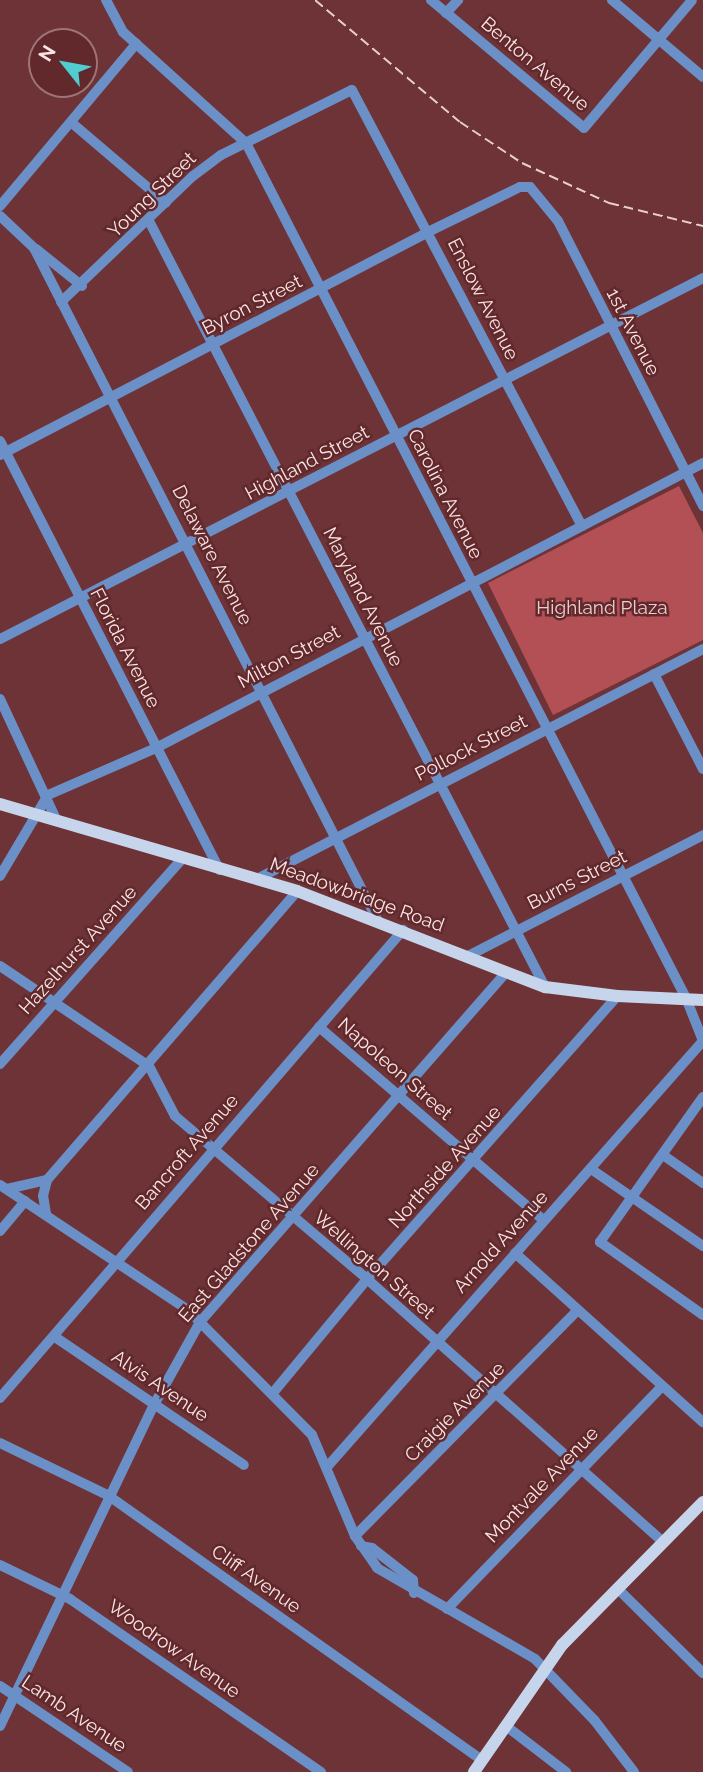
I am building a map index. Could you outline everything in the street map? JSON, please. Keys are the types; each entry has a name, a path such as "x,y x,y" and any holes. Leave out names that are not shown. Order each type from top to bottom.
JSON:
{"main road":[{"name":"Meadowbridge Road","path":"0,804 55,817 182,859 297,891 545,987 617,996 703,1000"},
{"path":"474,1772 545,1669 617,1588 703,1502"}],"street":[{"name":"Carolina Avenue","path":"106,0 123,33 246,143 686,998 703,1041"},
{"name":"Benton Avenue","path":"431,0 586,128 659,40"},
{"path":"446,13 458,0"},
{"path":"612,0 703,78"},
{"path":"659,40 692,0"},
{"path":"0,206 136,44"},
{"name":"Young Street","path":"61,302 82,286 193,176 246,143 352,90"},
{"name":"Enslow Avenue","path":"352,90 582,526"},
{"path":"72,123 166,203"},
{"name":"Byron Street","path":"3,453 520,187"},
{"name":"1st Avenue","path":"520,187 538,194 558,221 703,506"},
{"name":"Delaware Avenue","path":"0,216 34,248 378,921"},
{"name":"Maryland Avenue","path":"149,221 545,987"},
{"path":"34,248 82,286"},
{"name":"Highland Street","path":"0,639 703,278"},
{"name":"Florida Avenue","path":"0,442 3,453 220,870"},
{"name":"Milton Street","path":"48,796 156,748 363,637 703,463"},
{"name":"Pollock Street","path":"257,879 703,649"},
{"path":"654,674 703,769"},
{"path":"0,699 48,796 55,817"},
{"path":"0,877 48,796"},
{"name":"Burns Street","path":"468,956 703,835"},
{"name":"Hazelhurst Avenue","path":"0,1064 182,859"},
{"path":"46,1214 43,1196 47,1180 149,1066 297,891"},
{"name":"Bancroft Avenue","path":"0,1398 402,930"},
{"path":"0,966 52,1005 149,1066"},
{"name":"East Gladstone Avenue","path":"0,1726 155,1403 200,1322 506,972"},
{"name":"Northside Avenue","path":"272,1394 367,1279 617,996"},
{"name":"Napoleon Street","path":"318,1027 543,1220"},
{"name":"Arnold Avenue","path":"327,1468 703,1041"},
{"name":"Wellington Street","path":"149,1066 175,1116 367,1279 663,1542"},
{"path":"703,1097 699,1111 663,1155 600,1242 703,1315"},
{"path":"663,1155 703,1183"},
{"path":"591,1169 703,1246"},
{"path":"4,1187 47,1180"},
{"path":"4,1187 200,1322 312,1435 355,1536 384,1574 531,1656 595,1721 634,1772"},
{"path":"0,1231 25,1201"},
{"path":"515,1253 703,1422"},
{"name":"Craigie Avenue","path":"355,1536 578,1311"},
{"name":"Alvis Avenue","path":"55,1337 244,1465"},
{"name":"Montvale Avenue","path":"447,1609 662,1386"},
{"name":"Cliff Avenue","path":"0,1443 109,1496 482,1760"},
{"name":"Woodrow Avenue","path":"0,1564 63,1595 321,1772"},
{"path":"617,1588 703,1673"},
{"name":"Lamb Avenue","path":"0,1686 128,1772"},
{"path":"506,1726 566,1772"}],"green space":[{"name":"Highland Plaza","path":"679,486 703,533 703,640 553,715 488,583"}],"railway":[{"path":"315,0 460,122 522,163 609,203 703,226"}]}
